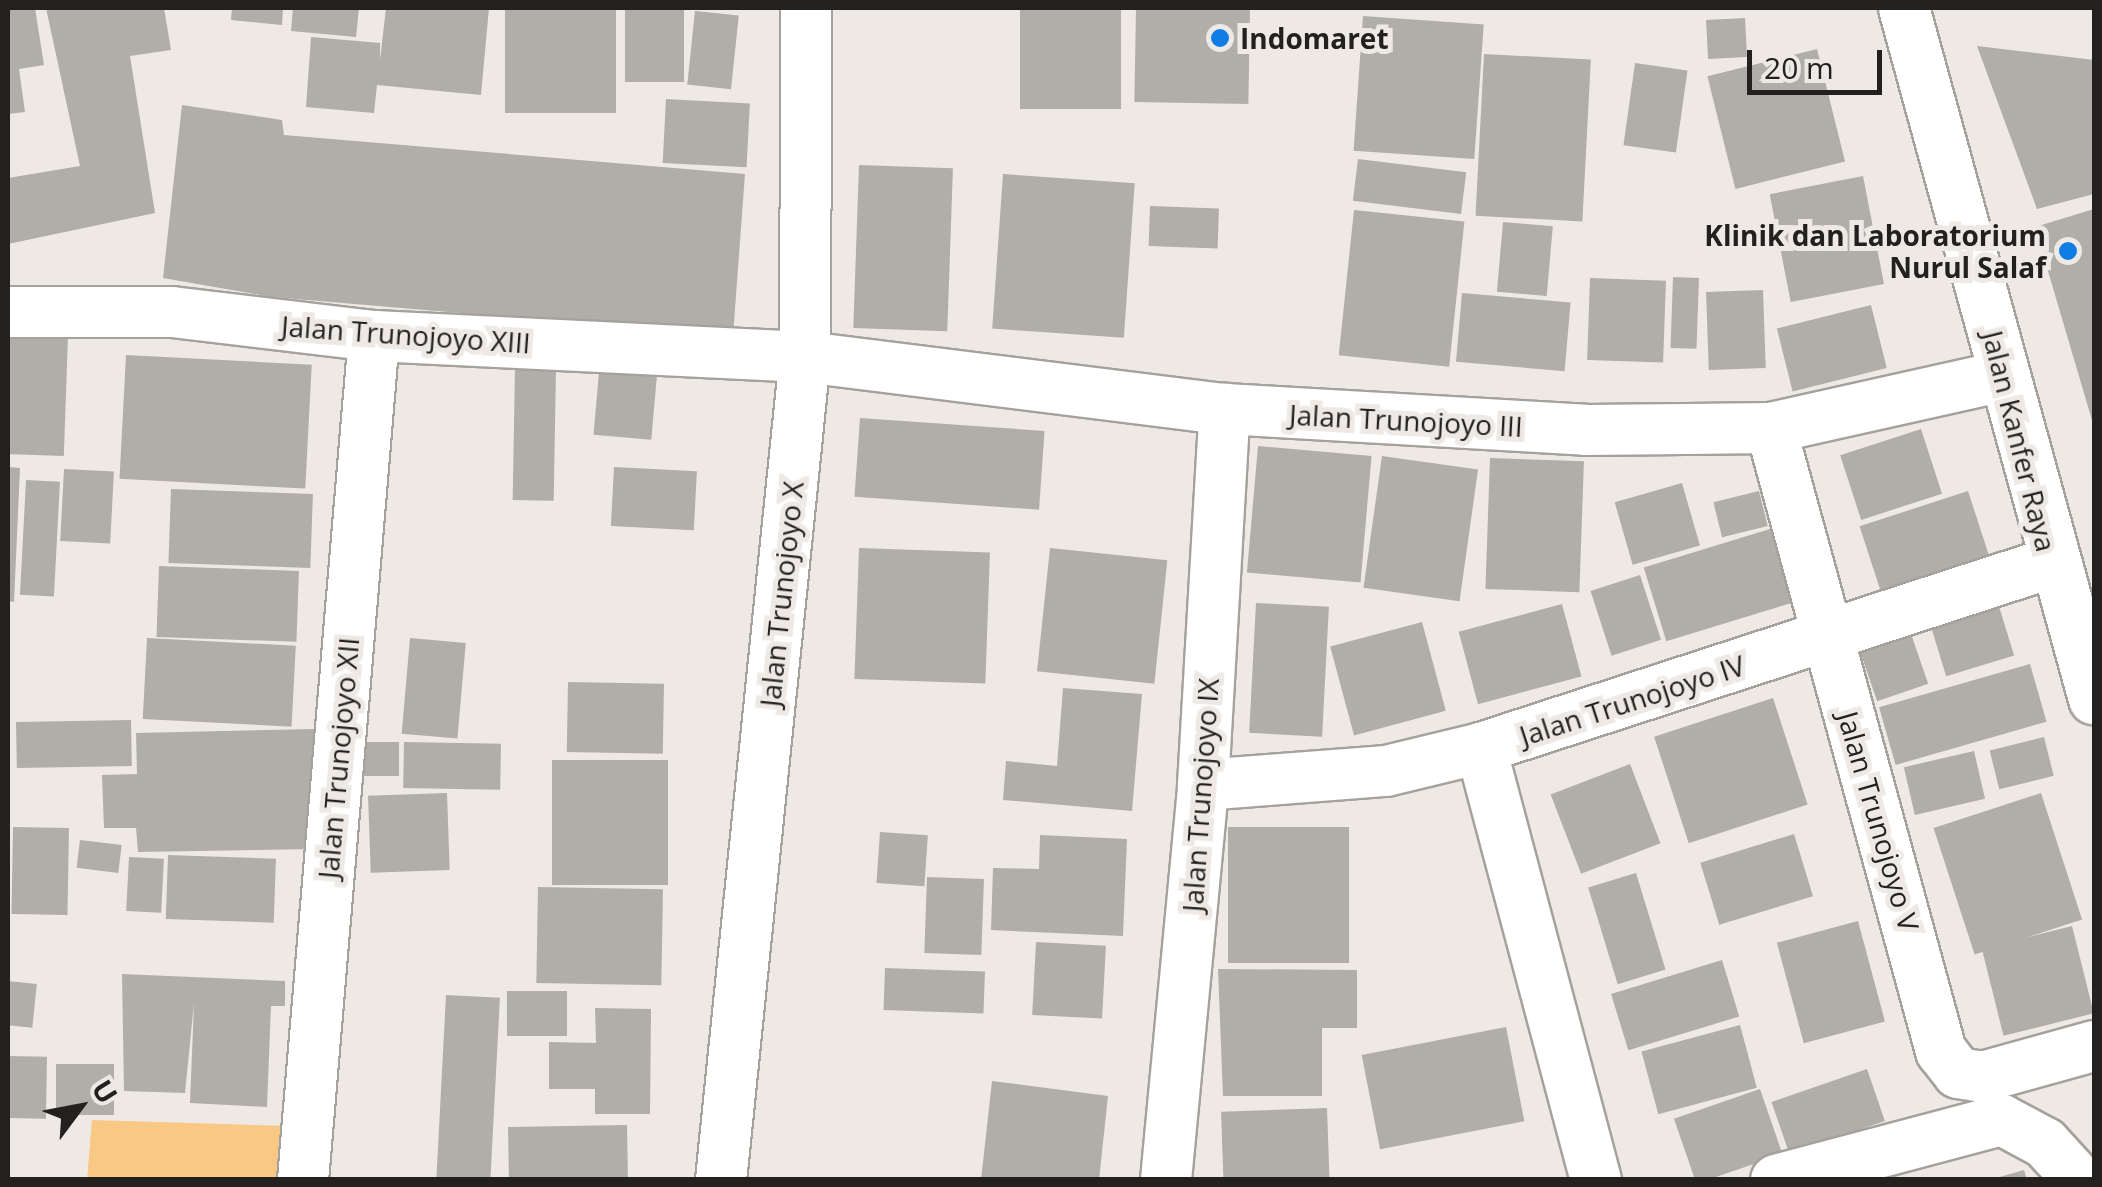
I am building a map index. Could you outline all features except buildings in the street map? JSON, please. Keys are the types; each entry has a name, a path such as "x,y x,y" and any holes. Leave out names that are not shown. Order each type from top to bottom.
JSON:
{"street":[{"name":"Jalan Trunojoyo X","path":"721,1180 805,356 806,8"},
{"name":"Jalan Kanfer Raya","path":"1904,8 2004,376 2050,564 2094,698"},
{"name":"Jalan Trunojoyo XIII","path":"8,312 172,312 374,336 805,356"},
{"name":"Jalan Trunojoyo XII","path":"303,1180 374,336"},
{"name":"Jalan Trunojoyo III","path":"805,356 1225,409 1585,430 1771,428 2004,376"},
{"name":"Jalan Trunojoyo IX","path":"1166,1180 1203,785 1225,409"},
{"name":"Jalan Trunojoyo V","path":"1771,428 1825,640 1941,1051 1958,1073 1982,1077 2094,1046"},
{"name":"Jalan Trunojoyo IV","path":"1203,785 1386,771 1480,748 1825,640 2050,564"},
{"path":"1480,748 1596,1180"},
{"path":"1776,1180 2002,1120 2045,1142 2079,1180"}],"shaded area":[{"path":"92,1120 290,1126 287,1179 87,1180"}],"place":[{"name":"Indomaret","path":"1220,38"},
{"name":"Klinik dan Laboratorium Nurul Salaf","path":"2068,251"}]}
